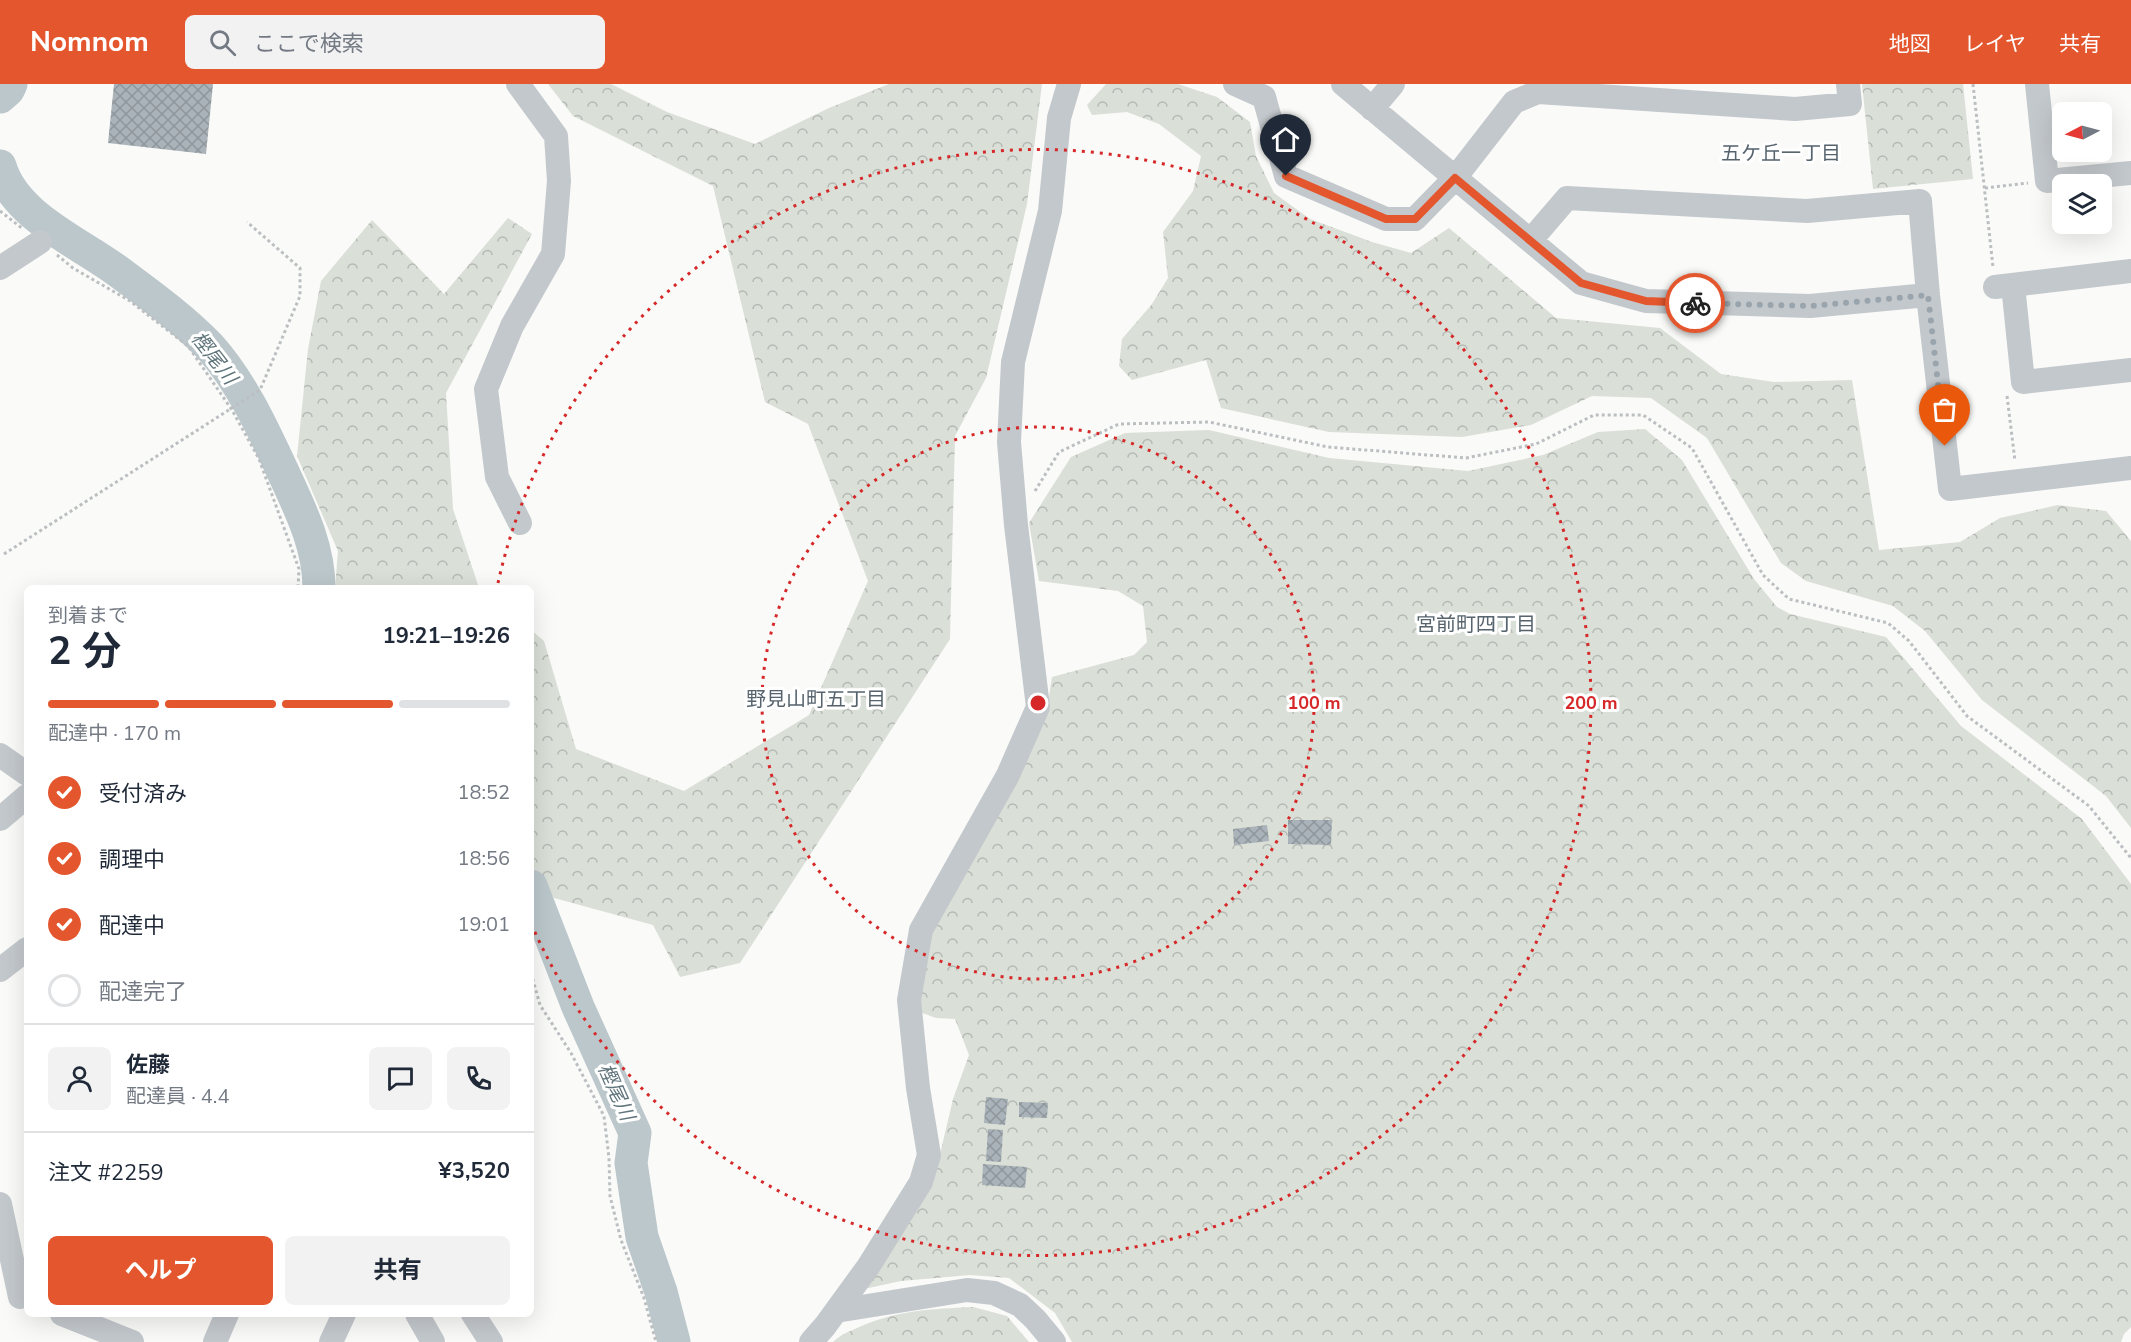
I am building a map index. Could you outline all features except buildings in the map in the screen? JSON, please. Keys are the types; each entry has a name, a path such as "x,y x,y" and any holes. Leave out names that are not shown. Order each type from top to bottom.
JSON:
{"street":[{"path":"518,84 556,136 559,181 553,254 512,326 486,389 497,477 520,523"},
{"path":"811,1342 868,1268 921,1182 929,1155 918,1088 909,1000 921,930 1008,776 1038,707 1016,525 1009,442 1013,362 1050,211 1059,118 1068,84"},
{"path":"1235,84 1264,97 1286,176 1386,219 1415,219 1455,178 1514,102 1538,92 1796,109 1850,104 1848,84"},
{"path":"1342,84 1581,283 1646,301 1810,306 1928,295"},
{"path":"1372,109 1393,84"},
{"path":"2040,84 2047,181 2131,173"},
{"path":"1531,240 1567,198 1807,211 1920,201 1950,489 2131,468"},
{"path":"0,267 40,242"},
{"path":"2131,271 2004,286 2023,382 2131,370"},
{"path":"0,755 24,772"},
{"path":"0,819 24,799"},
{"path":"0,970 24,951"},
{"path":"0,1204 16,1300"},
{"path":"836,1311 967,1290 994,1293 1020,1305 1054,1342"},
{"path":"70,1317 132,1342"},
{"path":"215,1342 226,1317"},
{"path":"331,1342 343,1317"},
{"path":"419,1317 433,1342"},
{"path":"475,1317 491,1342"}],"path":[{"path":"1973,84 1985,188 2004,286"},
{"path":"1985,188 2047,181"},
{"path":"0,211 73,268 130,301 188,346 232,410 259,459 299,569 298,585"},
{"path":"4,554 260,390 300,296 300,268 247,222"},
{"path":"1032,497 1059,452 1119,424 1209,422 1328,447 1466,458 1536,444 1594,415 1643,415 1692,448 1763,574 1789,599 1888,623 1909,640 1966,716 2089,806 2131,858"},
{"path":"534,984 540,1005 571,1053 604,1116 609,1158 610,1196 621,1240 644,1298 656,1342"}],"green space":[{"path":"548,84 611,84 667,112 755,144 829,108 889,84 1042,84 1027,204 986,378 955,436 950,639 740,963 680,977 653,925 554,898 534,869 534,633 544,641 576,749 684,791 809,715 868,581 808,424 765,402 713,186 573,116"},
{"path":"1106,84 1178,84 1217,97 1250,122 1256,156 1274,193 1310,219 1372,242 1411,253 1449,228 1556,318 1660,328 1721,374 1774,382 1852,380 1879,550 1960,542 2000,518 2058,505 2106,511 2131,541 2131,828 2106,796 1982,700 1925,631 1893,606 1806,581 1781,563 1707,438 1651,398 1592,396 1531,425 1462,437 1329,432 1221,408 1206,360 1132,380 1119,366 1122,339 1152,304 1168,278 1163,232 1193,191 1201,156 1159,124 1127,112 1092,115 1087,105"},
{"path":"1862,84 1963,84 1973,179 1873,189"},
{"path":"508,218 532,234 446,393 453,509 478,585 335,585 338,551 297,456 308,349 321,281 372,220 444,294"},
{"path":"1645,429 1682,460 1754,579 1777,607 1790,614 1886,637 1961,726 2082,819 2131,884 2131,1327 2124,1334 2121,1342 1072,1342 1055,1313 1009,1278 970,1275 901,1281 864,1289 933,1184 953,1099 969,1055 955,1019 936,1018 917,1011 931,931 1047,709 1052,677 1134,655 1147,642 1143,606 1118,591 1039,581 1029,523 1071,457 1125,433 1209,430 1329,458 1468,471 1543,455 1598,432"},
{"path":"973,1307 1007,1316 1029,1342 833,1342 847,1332 886,1317 928,1310"}],"waterway":[{"name":"樫尾川","path":"0,97 11,84"},
{"name":"樫尾川","path":"0,166 7,184 33,214 154,298 200,337 222,361 260,423 302,514 316,557 319,585"},
{"name":"樫尾川","path":"534,894 578,1007 635,1133 631,1163 642,1237 661,1292 674,1342"}],"way so far":[{"path":"1695,303 1810,306 1928,295 1945,446"}],"district":[{"name":"五ケ丘一丁目","path":"1781,153"},
{"name":"宮前町四丁目","path":"1476,624"},
{"name":"野見山町五丁目","path":"816,699"}],"route":[{"path":"1286,176 1386,219 1415,219 1455,178 1581,283 1646,301 1695,303"}]}
